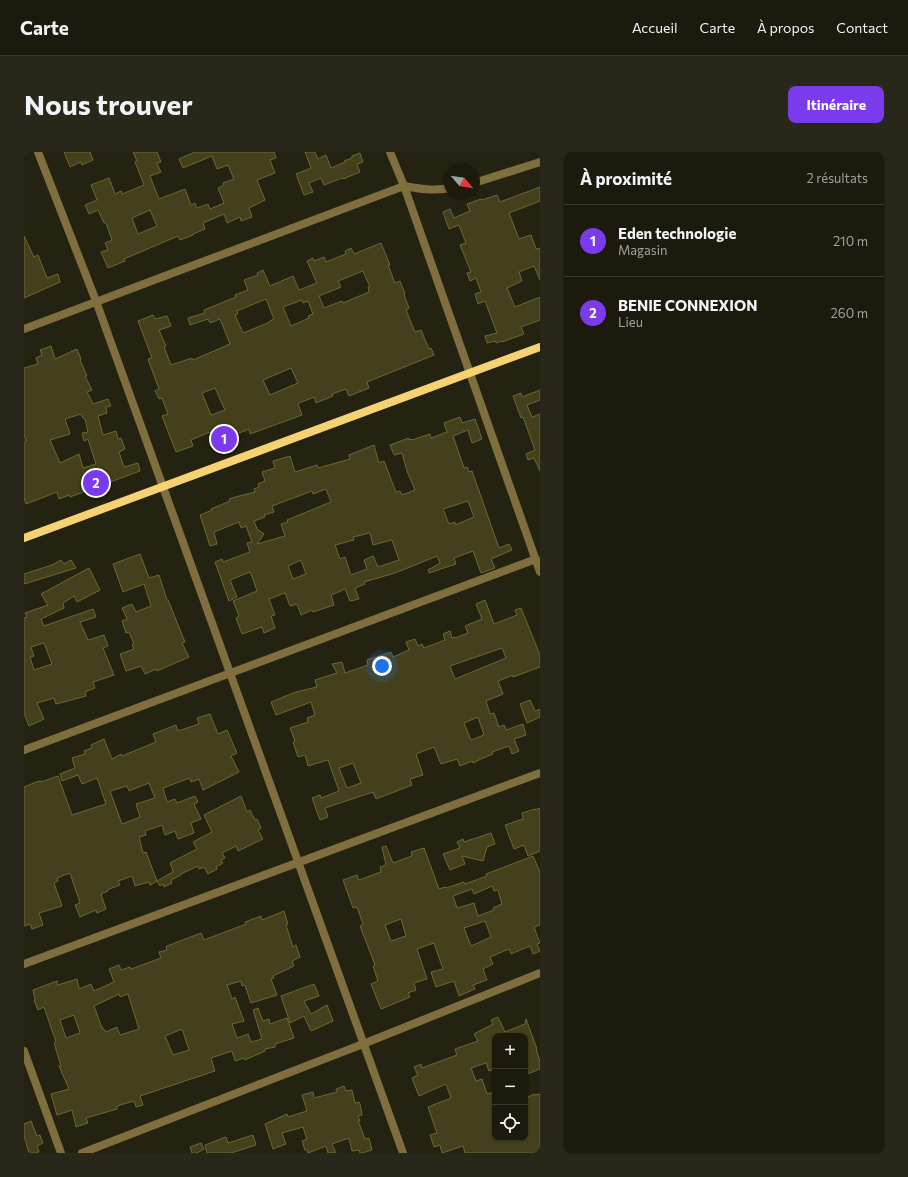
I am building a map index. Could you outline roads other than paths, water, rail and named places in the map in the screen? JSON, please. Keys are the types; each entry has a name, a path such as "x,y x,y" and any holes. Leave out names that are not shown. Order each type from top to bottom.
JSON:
{"street":[{"path":"38,152 96,301 164,486 297,863 403,1153"},
{"path":"390,152 404,186 540,572"},
{"path":"480,181 540,162"},
{"path":"24,328 404,186 420,189 444,189"},
{"path":"24,538 540,347"},
{"path":"24,750 536,559"},
{"path":"24,964 540,772"},
{"path":"82,1153 363,1044 540,973"},
{"path":"24,1050 61,1153"}],"place":[{"name":"Eden technologie","path":"224,439"},
{"name":"BENIE CONNEXION","path":"96,483"}]}
